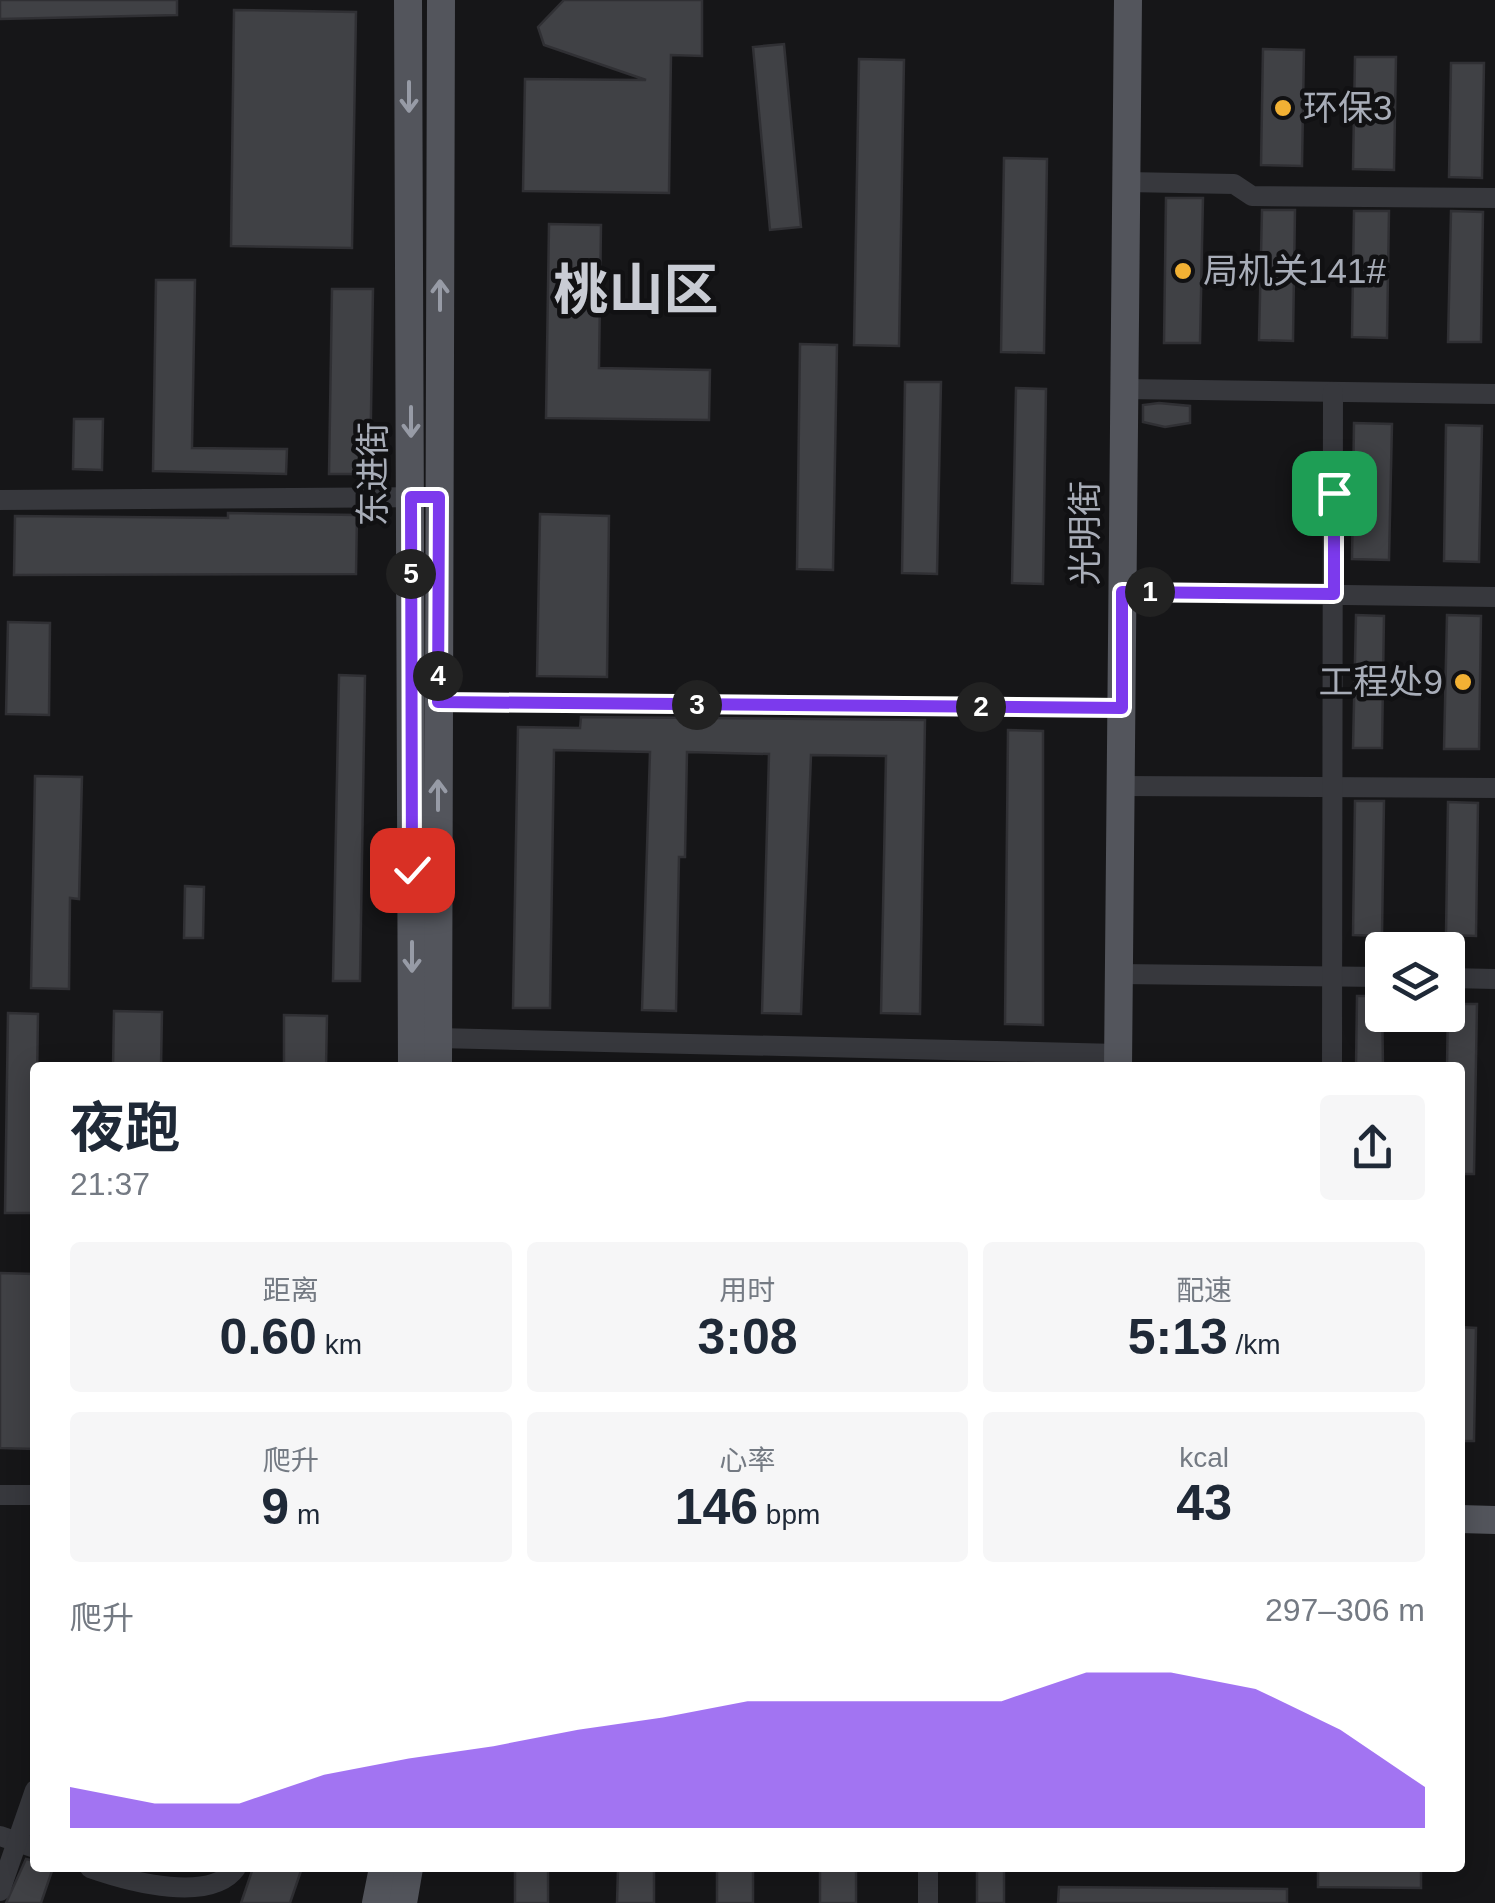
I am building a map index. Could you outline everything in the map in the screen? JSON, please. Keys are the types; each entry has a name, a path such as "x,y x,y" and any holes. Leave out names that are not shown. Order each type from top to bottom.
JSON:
{"main road":[{"name":"东进街","path":"408,0 425,497 438,702 438,1062"},
{"name":"东进街","path":"412,1062 441,0"},
{"name":"光明街","path":"1118,1061 1128,0"},
{"path":"1465,1501 1495,1501"},
{"path":"1465,1519 1495,1520"},
{"path":"376,1903 382,1872"},
{"path":"402,1903 408,1872"}],"street":[{"path":"1126,182 1234,184 1252,196 1495,198"},
{"path":"1124,389 1495,394"},
{"path":"1332,1062 1333,392"},
{"path":"0,500 425,497"},
{"path":"1122,592 1495,597"},
{"path":"438,702 1122,708"},
{"path":"1121,786 1495,788"},
{"path":"1119,974 1365,977"},
{"path":"1465,978 1495,978"},
{"path":"438,1038 876,1058 1118,1061"},
{"path":"0,1496 30,1495"},
{"path":"0,1891 30,1804"},
{"path":"102,1872 171,1896 197,1900 218,1892 233,1872"},
{"path":"928,1872 928,1903"}],"building":[{"path":"0,0 177,0 177,15 0,19"},
{"path":"564,0 702,0 702,56 671,55 669,193 523,191 525,79 646,80 544,45 538,27"},
{"path":"234,10 356,12 352,248 231,246"},
{"path":"784,44 801,227 770,230 753,47"},
{"name":"环保3","path":"1263,49 1304,50 1302,166 1261,165"},
{"path":"1355,57 1396,57 1394,170 1353,169"},
{"path":"859,59 904,60 899,346 854,345"},
{"path":"1451,63 1484,63 1482,178 1449,177"},
{"path":"1004,158 1047,159 1044,353 1001,352"},
{"name":"局机关141#","path":"1166,198 1203,198 1200,343 1164,343"},
{"path":"1262,210 1295,210 1293,341 1259,340"},
{"path":"1354,211 1389,211 1387,338 1352,337"},
{"path":"1451,211 1483,212 1481,342 1448,342"},
{"path":"549,224 601,225 599,368 710,370 709,420 546,418"},
{"path":"156,280 195,280 192,448 287,449 286,474 153,471"},
{"path":"332,289 373,289 370,474 329,474"},
{"path":"800,344 837,345 833,570 797,569"},
{"path":"905,382 941,382 937,574 902,573"},
{"path":"1016,388 1046,389 1043,584 1012,583"},
{"path":"1143,405 1190,406 1190,423 1165,427 1143,422"},
{"path":"74,419 103,419 102,470 73,469"},
{"path":"1354,423 1392,424 1389,560 1352,559"},
{"path":"1446,425 1482,426 1479,562 1444,561"},
{"path":"228,513 357,515 356,574 14,575 15,516 228,518"},
{"path":"540,514 609,516 607,677 537,676"},
{"path":"1356,615 1384,616 1382,748 1353,748"},
{"name":"工程处9","path":"1447,615 1481,616 1479,749 1444,749"},
{"path":"8,622 50,623 49,715 6,714"},
{"path":"339,675 365,676 360,981 333,981"},
{"path":"581,717 925,720 920,1014 881,1013 886,756 811,755 801,1014 762,1013 769,754 687,752 685,857 679,857 676,1011 642,1010 650,752 554,750 550,1008 513,1008 518,727 580,728"},
{"path":"1008,730 1043,731 1043,1025 1005,1024"},
{"path":"35,776 82,777 79,899 70,898 69,989 31,988"},
{"path":"1355,801 1384,801 1382,932 1353,935"},
{"path":"1448,802 1478,803 1476,936 1446,932"},
{"path":"185,886 204,887 203,938 184,938"},
{"path":"1357,996 1365,996 1365,1032 1382,1032 1383,1062 1356,1062"},
{"path":"1465,1004 1477,1004 1474,1174 1465,1174 1465,1062 1447,1062 1448,1032 1465,1032"},
{"path":"114,1011 162,1012 161,1062 113,1062"},
{"path":"8,1013 38,1014 37,1062 30,1062 30,1213 5,1213"},
{"path":"284,1015 327,1016 326,1062 284,1062"},
{"path":"0,1273 30,1274 30,1449 0,1448"},
{"path":"1465,1327 1476,1328 1474,1441 1465,1441"},
{"path":"26,1859 30,1860 30,1872 52,1872 41,1903 6,1903"},
{"path":"252,1872 301,1872 290,1903 241,1903"},
{"path":"515,1872 548,1872 548,1903 515,1903"},
{"path":"618,1872 654,1872 654,1903 617,1903"},
{"path":"717,1872 753,1872 753,1903 717,1903"},
{"path":"820,1872 856,1872 856,1903 820,1903"},
{"path":"977,1872 1004,1872 1004,1903 977,1903"},
{"path":"1318,1872 1421,1872 1421,1888 1318,1887"},
{"path":"1059,1887 1287,1889 1287,1903 1058,1903"}],"place":[{"name":"环保3","path":"1283,108"},
{"name":"局机关141#","path":"1183,271"},
{"name":"工程处9","path":"1463,682"}],"district":[{"name":"桃山区","path":"636,290"}],"route":[{"path":"412,870 411,497 439,497 438,702 1122,708 1122,592 1334,594 1334,493"}]}
